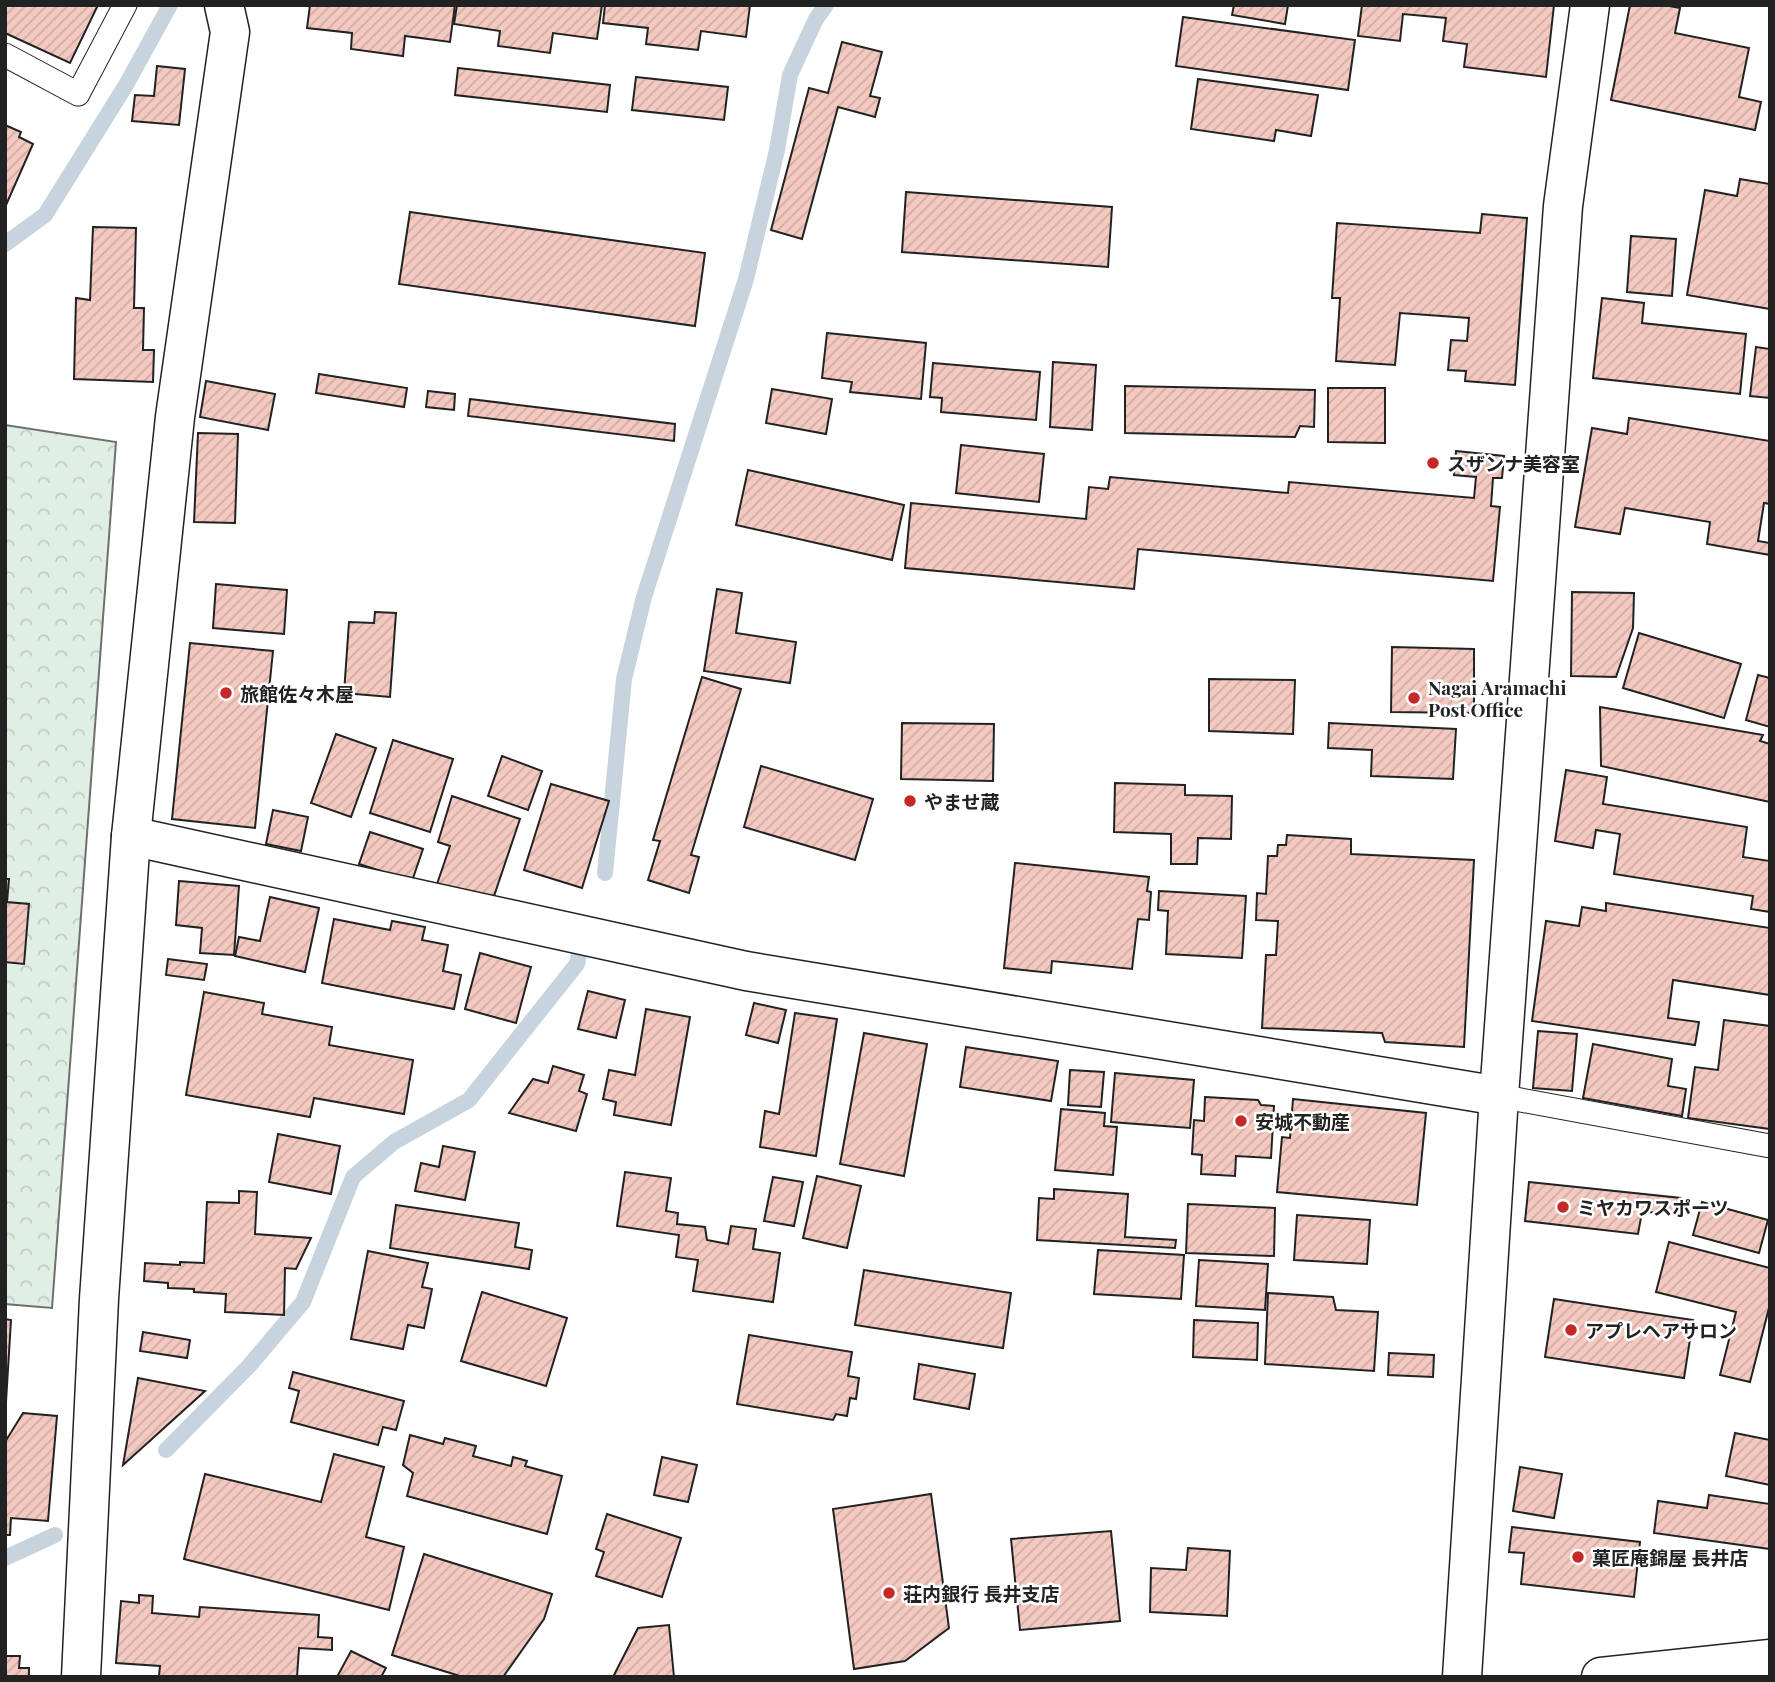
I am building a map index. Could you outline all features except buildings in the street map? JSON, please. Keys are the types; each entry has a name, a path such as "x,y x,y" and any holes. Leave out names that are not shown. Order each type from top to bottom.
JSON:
{"street":[{"path":"81,1677 99,1299 131,836 175,417 230,32 224,5"},
{"path":"1462,1677 1499,1096 1563,206 1590,5"},
{"path":"131,836 746,971 1499,1096"},
{"path":"1601,1677 1770,1660"}],"lane":[{"path":"5,55 78,94 125,5"},
{"path":"1499,1096 1770,1146"}],"green space":[{"path":"5,425 116,442 52,1308 5,1304"}],"waterway":[{"path":"5,244 45,215 126,85 170,5"},
{"path":"605,873 624,679 644,597 746,279 777,150 790,75 816,19 826,5"},
{"path":"166,1450 249,1366 303,1302 353,1177 394,1142 469,1100 577,964 581,946"},
{"path":"5,1558 55,1535"}],"place":[{"name":"スザンナ美容室","path":"1433,463"},
{"name":"旅館佐々木屋","path":"226,693"},
{"name":"Nagai Aramachi Post Office","path":"1414,698"},
{"name":"やませ蔵","path":"910,801"},
{"name":"安城不動産","path":"1241,1121"},
{"name":"ミヤカワスポーツ","path":"1563,1207"},
{"name":"アプレヘアサロン","path":"1571,1330"},
{"name":"菓匠庵錦屋 長井店","path":"1578,1557"},
{"name":"荘内銀行 長井支店","path":"889,1593"}]}
